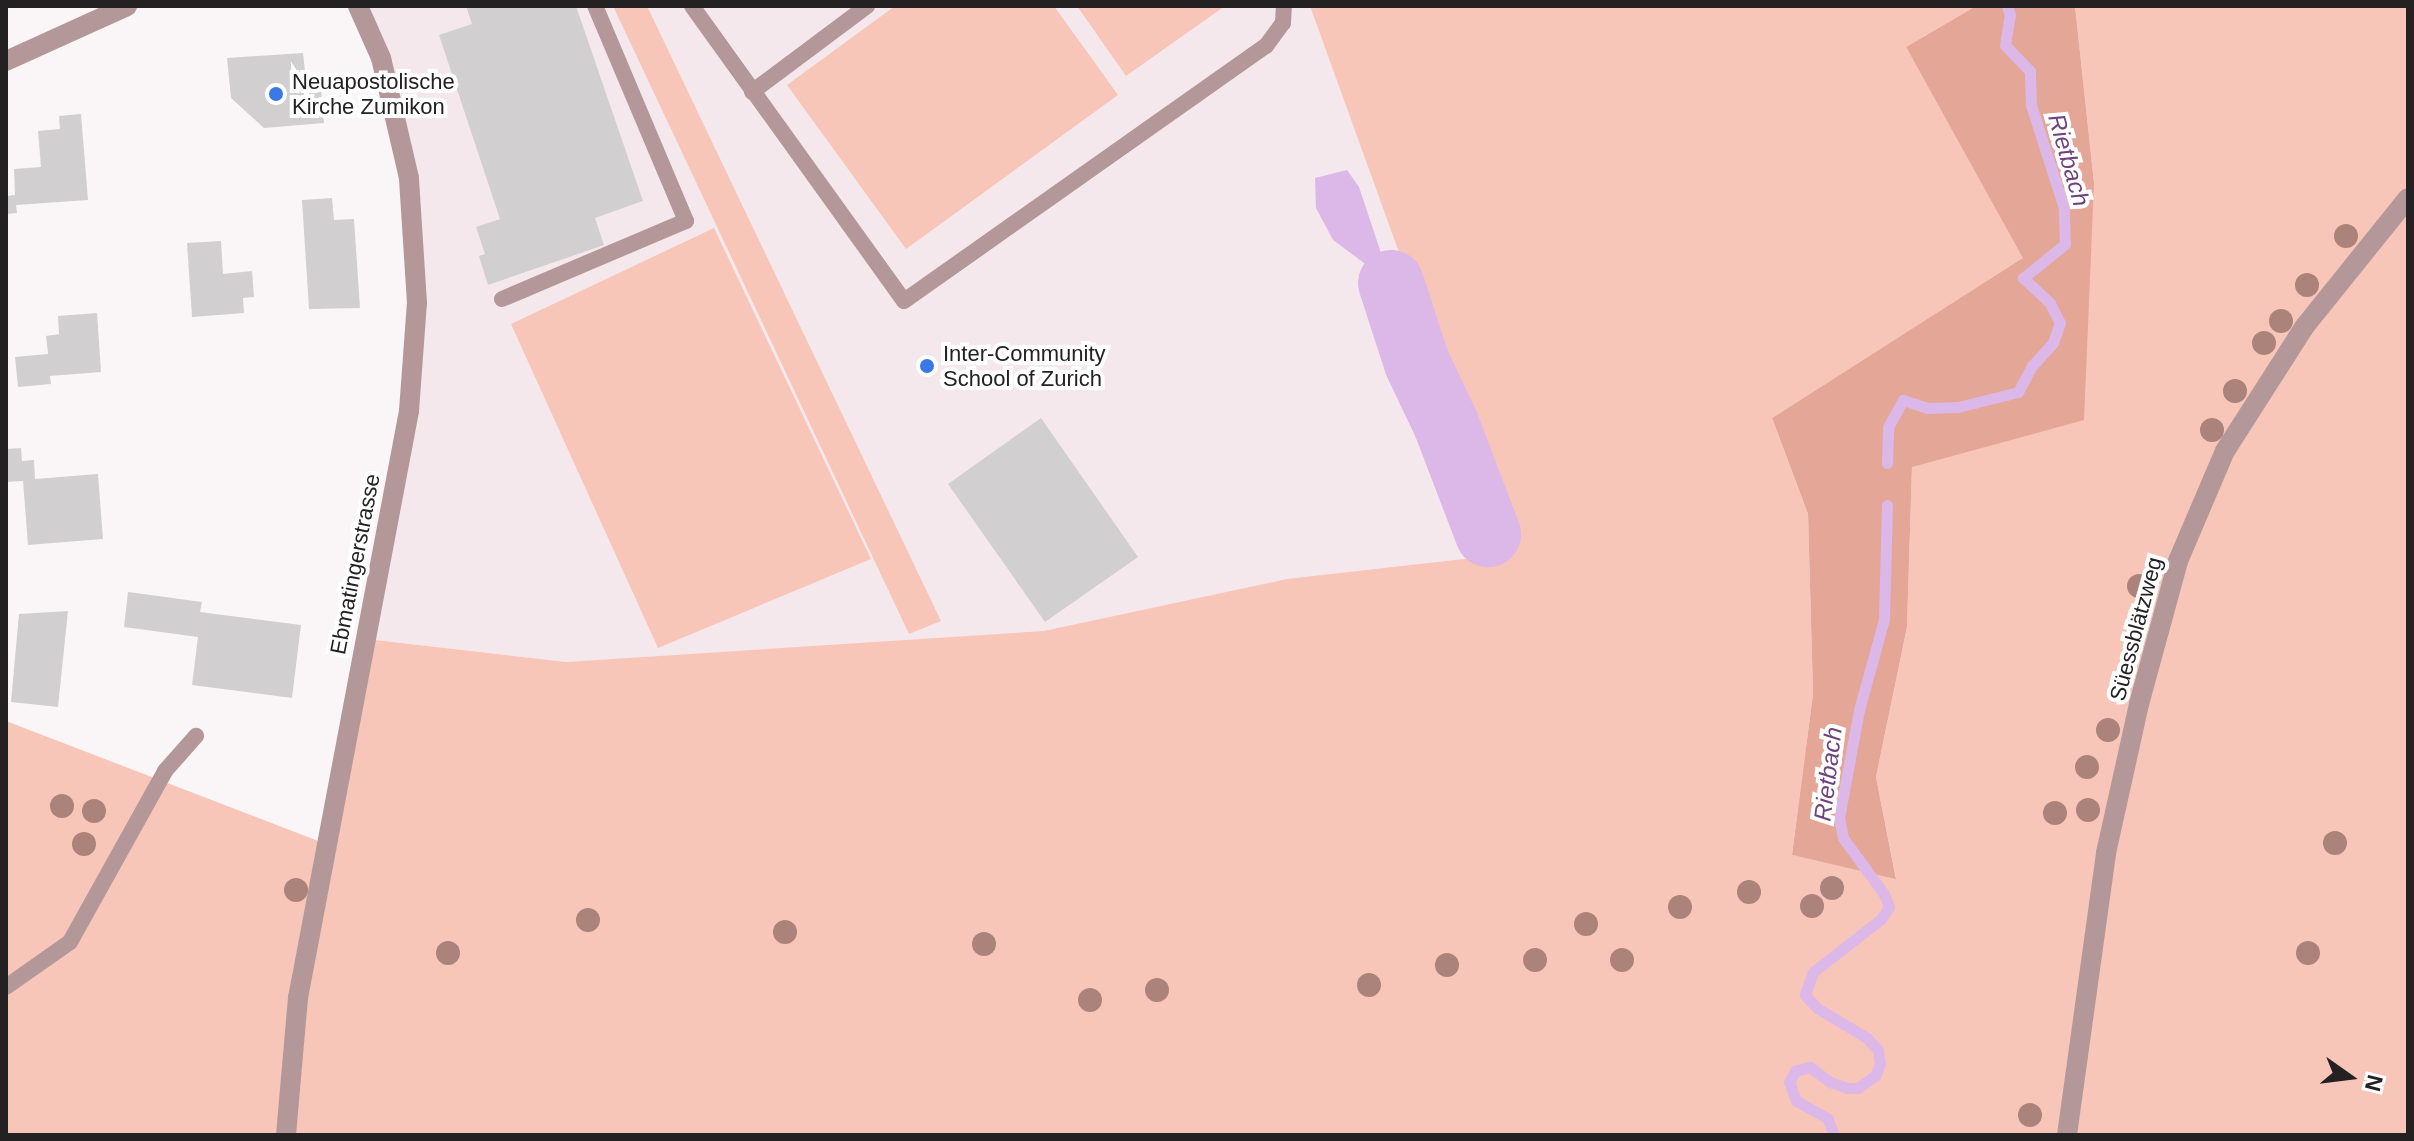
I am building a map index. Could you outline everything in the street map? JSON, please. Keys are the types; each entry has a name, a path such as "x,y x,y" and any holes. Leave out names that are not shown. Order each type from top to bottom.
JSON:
{"street":[{"path":"6,61 127,6"},
{"name":"Ebmatingerstrasse","path":"286,1135 298,998 409,411 417,303 409,178 381,58 358,6"},
{"name":"Süessblätzweg","path":"2067,1135 2106,853 2139,704 2178,561 2225,451 2305,326 2408,198"}],"lane":[{"path":"502,299 686,221 595,6"},
{"path":"692,6 904,301 1266,46 1283,23 1284,6"},
{"path":"752,92 867,6"},
{"path":"6,987 70,942 165,771 196,736"}],"shaded area":[{"name":"Inter-Community School of Zurich","path":"358,6 1317,6 1509,554 1044,633 566,662 366,639 409,411 409,178"},
{"path":"613,6 647,6 941,621 909,634"},
{"path":"895,6 1054,6 1118,95 906,249 787,85"},
{"path":"1077,6 1225,6 1126,76"},
{"path":"1310,6 1976,6 1906,47 2024,258 1772,418 1808,514 1813,694 1792,855 1896,878 1876,777 1907,627 1912,467 2094,183 2075,6 2408,6 2408,1135 6,1135 6,721 326,844 366,639 566,662 1044,631 1287,579 1508,554"},
{"path":"1976,6 2075,6 2094,183 2084,420 1912,467 1907,627 1876,777 1896,879 1792,855 1813,694 1808,514 1772,418 2023,258 1906,47"},
{"path":"1347,170 1359,187 1391,283 1333,240 1316,208 1315,178"},
{"path":"714,228 871,559 658,648 511,324"}],"building":[{"path":"466,6 576,6 643,201 595,218 604,245 488,285 479,256 485,254 476,227 500,219 439,35 472,24"},
{"name":"Neuapostolische Kirche Zumikon","path":"303,53 307,89 321,89 324,123 264,128 231,98 227,58"},
{"path":"81,114 88,200 16,205 17,213 6,214 6,196 15,195 14,169 41,167 38,131 60,129 59,116"},
{"path":"332,198 334,220 354,219 360,308 309,309 302,200"},
{"path":"221,241 223,274 252,271 254,297 243,298 244,313 192,317 187,243"},
{"path":"97,313 101,372 50,376 51,384 18,387 15,357 48,354 46,336 59,334 58,316"},
{"path":"1041,418 1138,557 1045,622 948,484"},
{"path":"21,448 22,461 34,460 35,479 98,474 103,539 28,545 23,481 6,482 6,449"},
{"path":"128,592 202,602 200,612 301,625 292,698 192,685 198,637 124,627"},
{"path":"68,611 58,707 11,702 19,614"}],"waterway":[{"name":"Rietbach","path":"1887,463 1888,427 1903,400 1927,408 1958,407 2018,392 2032,366 2053,343 2060,323 2050,303 2023,278 2065,244 2064,208 2031,105 2030,71 2005,45 2010,15 2007,6"},
{"path":"1391,283 1417,363 1446,424 1488,534"},
{"name":"Rietbach","path":"1834,1135 1827,1118 1796,1101 1789,1082 1795,1071 1810,1067 1830,1082 1858,1088 1876,1075 1880,1063 1878,1050 1867,1038 1817,1008 1805,995 1813,972 1881,919 1889,907 1884,894 1843,838 1839,818 1859,710 1884,619 1887,505"}],"place":[{"name":"Neuapostolische Kirche Zumikon","path":"276,94"},
{"name":"Inter-Community School of Zurich","path":"927,366"}]}
